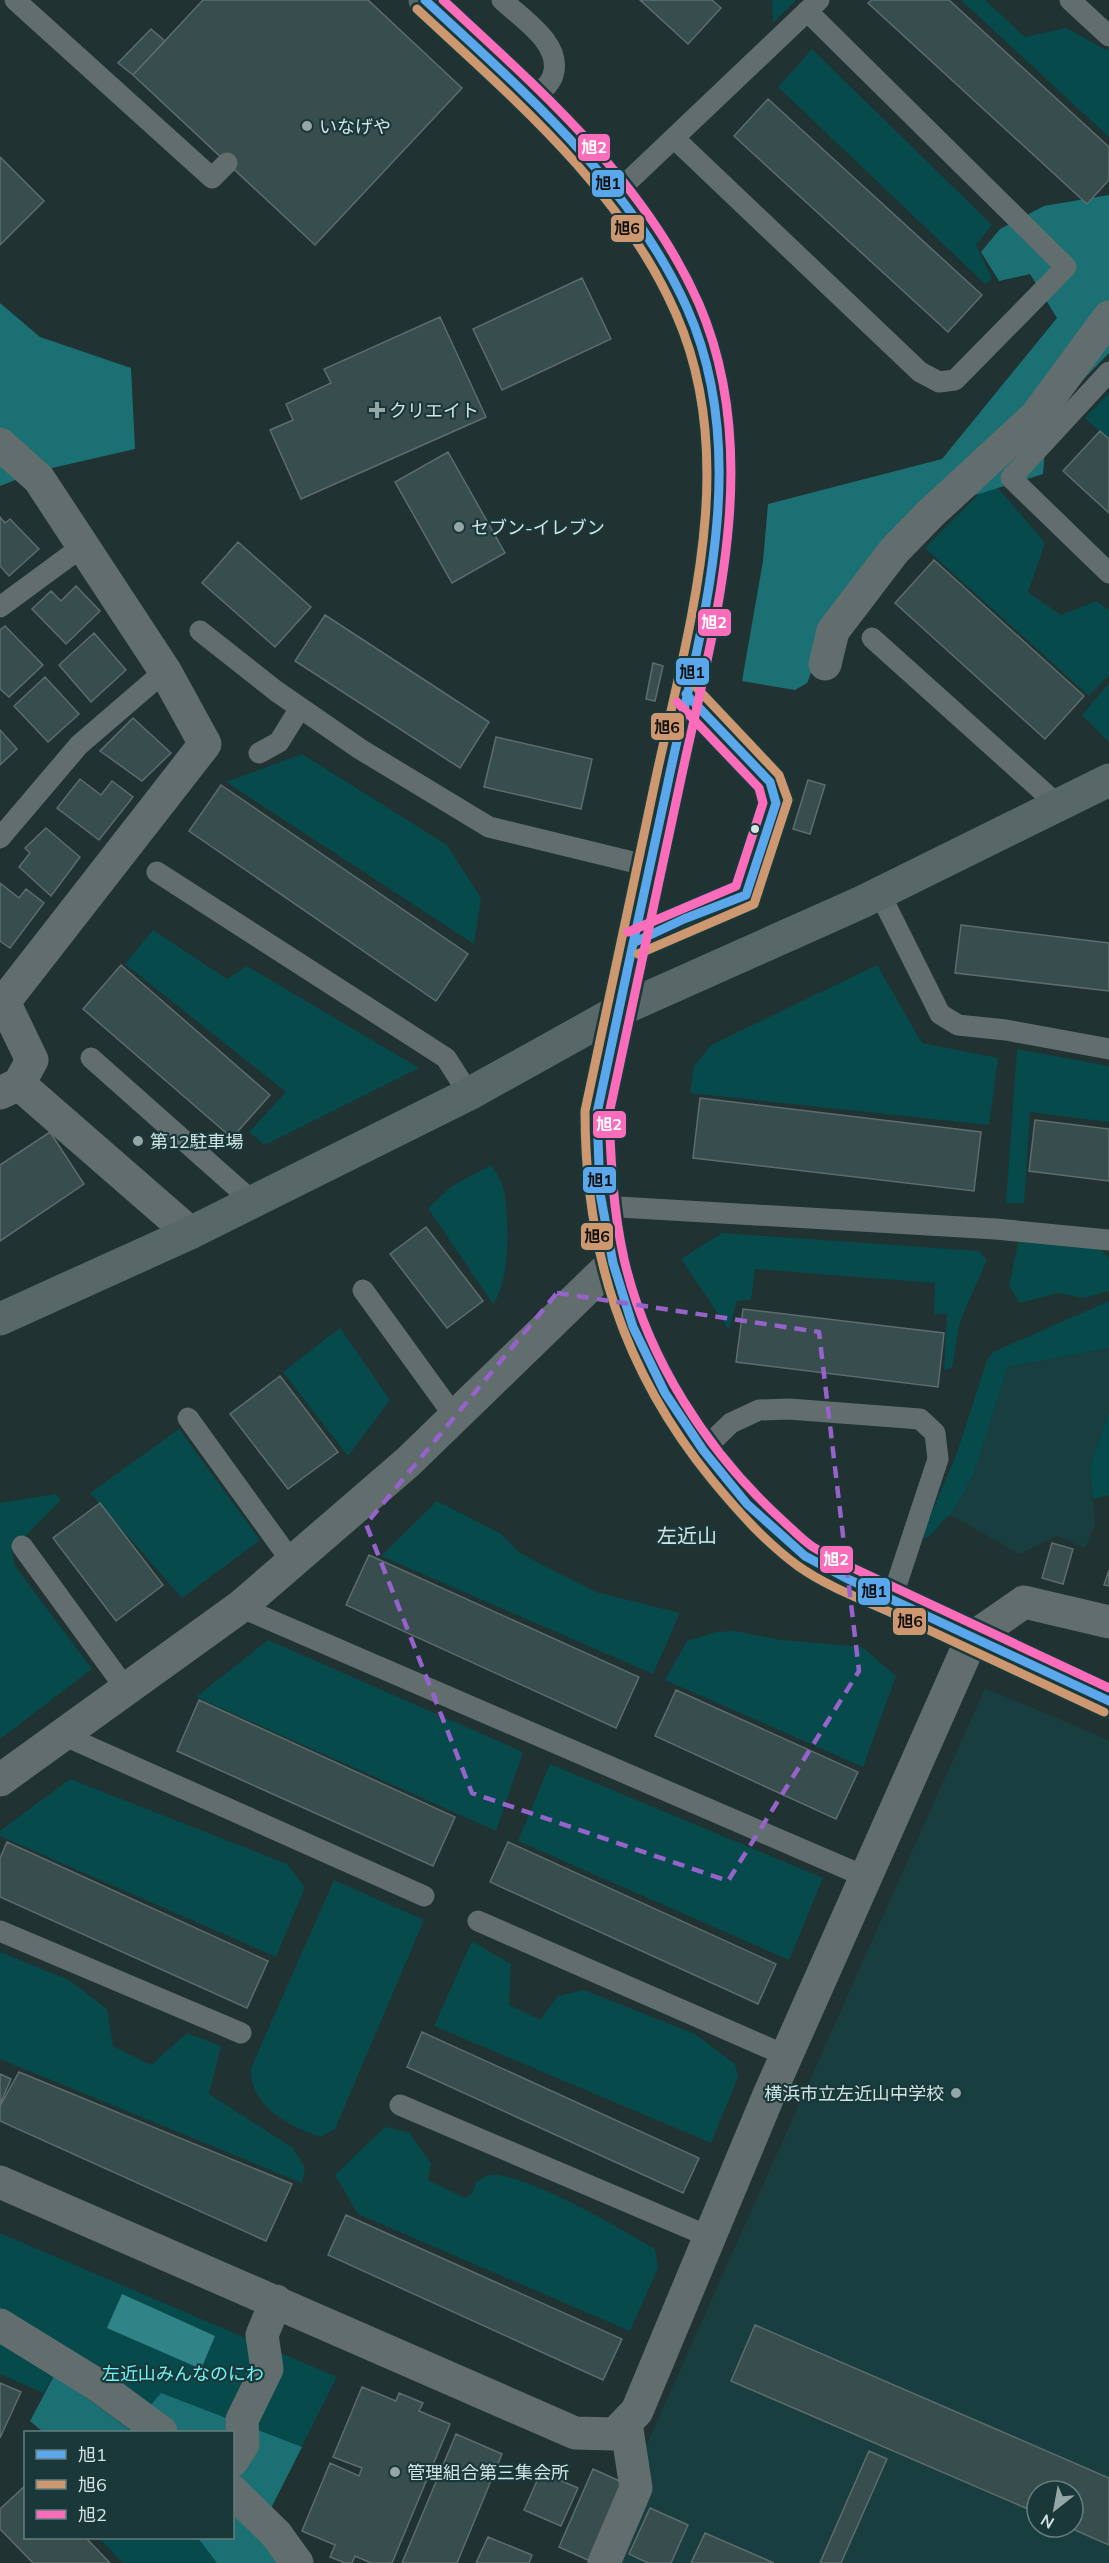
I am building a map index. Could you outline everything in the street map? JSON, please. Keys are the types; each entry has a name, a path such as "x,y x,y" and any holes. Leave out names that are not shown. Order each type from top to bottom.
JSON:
{"street":[{"path":"425,0 532,100 579,148 617,192 654,246 687,309 708,380 720,451 716,525 708,593 597,1113 602,1206 613,1263 633,1327 665,1393 703,1450 747,1504 805,1556 891,1601 1109,1701"},
{"path":"825,664 833,631 894,551 931,513 1036,416 1109,317"},
{"path":"0,444 39,479 165,672 205,744 4,1002 32,1060 10,1089 190,1233"},
{"path":"0,1319 190,1233 469,1094 620,1010 880,894 1109,780"},
{"path":"0,1780 240,1607 408,1462 613,1263"},
{"path":"0,2182 575,2433 615,2434 637,2411 787,2056 972,1638 1024,1602 1109,1622"},
{"path":"234,2458 243,2444 242,2420 267,2369 262,2335 276,2301"},
{"path":"0,2325 96,2384 158,2431"},
{"path":"604,2563 636,2488 626,2423"},
{"path":"234,2493 276,2534 297,2563"}],"lane":[{"path":"15,0 212,178 227,163"},
{"path":"502,0 550,46 554,63 553,77 532,100"},
{"path":"1070,0 1108,36"},
{"path":"617,192 675,140 813,6 1066,267 955,380 939,382 920,372 675,140"},
{"path":"1109,372 1011,478 1109,573"},
{"path":"0,607 83,546"},
{"path":"200,631 300,708 360,749 489,827 649,866"},
{"path":"872,638 1058,805"},
{"path":"0,838 79,745 165,672"},
{"path":"633,943 684,919 746,895 776,804 770,782 686,694"},
{"path":"259,753 279,742 300,708"},
{"path":"157,872 446,1058 469,1094"},
{"path":"880,894 940,1014 958,1025 1006,1030 1109,1049"},
{"path":"91,1058 252,1201"},
{"path":"602,1206 996,1229 1109,1240"},
{"path":"363,1290 455,1417"},
{"path":"703,1450 731,1423 759,1410 789,1409 920,1419 935,1433 938,1459 891,1601"},
{"path":"188,1418 292,1562"},
{"path":"22,1546 126,1689"},
{"path":"240,1607 866,1877"},
{"path":"63,1735 423,1896"},
{"path":"478,1921 787,2056"},
{"path":"0,1931 241,2033"},
{"path":"400,2105 710,2237"}],"highlighted area":[{"path":"557,1293 819,1332 859,1671 728,1881 472,1793 366,1524"}],"shaded area":[{"path":"1109,195 1109,353 1048,416 1043,474 911,515 840,603 807,683 795,690 742,681 763,561 768,504 942,459 1057,318 1030,274 999,281 981,252 1000,229 1044,206"},
{"path":"0,303 40,337 131,368 135,449 39,471 0,486"},
{"path":"1109,1348 1109,1412 1090,1466 1095,1525 1085,1548 1057,1536 1019,1554 951,1515 973,1476 1008,1367"},
{"name":"横浜市立左近山中学校","path":"985,1688 1109,1740 1109,2563 621,2563 646,2446"},
{"path":"122,2294 215,2336 201,2369 107,2328"},
{"path":"55,2374 130,2430 161,2393 302,2447 262,2526 291,2563 217,2563 199,2539 234,2539 234,2431 42,2431 30,2421"}],"green space":[{"path":"772,0 796,0 773,23"},
{"path":"961,0 985,0 1025,37 1066,28 1106,50 1109,48 1109,137"},
{"path":"812,49 992,225 976,245 992,279 985,284 778,87"},
{"path":"1109,393 1109,440 1085,418"},
{"path":"992,481 1045,543 1028,592 1061,615 1097,601 1109,610 1109,675 1089,696 925,548"},
{"path":"1109,683 1109,742 1082,715"},
{"path":"302,754 447,845 481,898 474,944 226,782"},
{"path":"153,930 227,979 247,966 419,1068 265,1145 249,1132 286,1092 125,964"},
{"path":"877,965 922,1043 998,1058 989,1125 690,1093 694,1066 711,1045"},
{"path":"1017,1049 1109,1066 1109,1122 1030,1112 1024,1203 1006,1203"},
{"path":"491,1165 504,1190 507,1217 506,1265 499,1293 493,1304 428,1208 452,1186"},
{"path":"722,1233 979,1251 987,1260 960,1321 952,1368 944,1370 947,1314 934,1314 935,1283 755,1269 751,1300 737,1301 729,1330 681,1259"},
{"path":"1019,1238 1099,1246 1109,1259 1109,1291 1084,1298 1058,1293 1020,1303 1009,1286"},
{"path":"1109,1301 1109,1348 1008,1367 973,1476 951,1515 930,1535 920,1540 957,1453 987,1360 993,1352"},
{"path":"340,1328 390,1400 348,1456 283,1372"},
{"path":"1109,1412 1109,1495 1093,1499 1090,1466"},
{"path":"179,1429 260,1540 182,1598 90,1493"},
{"path":"56,1494 61,1500 12,1550 15,1566 92,1669 0,1739 0,1503"},
{"path":"437,1501 500,1533 519,1552 596,1592 680,1613 653,1674 381,1556"},
{"path":"735,1631 781,1640 862,1647 896,1676 863,1767 665,1680 687,1641 716,1632"},
{"path":"268,1640 523,1752 496,1831 196,1697"},
{"path":"550,1764 823,1878 789,1960 518,1841"},
{"path":"70,1779 287,1864 305,1887 276,1957 0,1836 0,1831"},
{"path":"334,1880 424,1920 335,2129 320,2137 284,2120 264,2104 252,2081 251,2068"},
{"path":"472,1941 511,1964 509,2005 540,2020 558,1996 584,1990 695,2034 735,2064 738,2077 711,2143 434,2026"},
{"path":"0,1952 69,1980 107,2009 113,2046 151,2065 187,2033 221,2046 209,2094 293,2148 305,2168 302,2183 0,2059"},
{"path":"385,2127 409,2132 431,2164 428,2180 465,2198 472,2194 476,2182 484,2177 504,2176 548,2191 573,2203 655,2249 658,2268 630,2331 358,2214 335,2175"},
{"name":"左近山みんなのにわ","path":"0,2233 337,2377 263,2522 234,2438 234,2431 159,2431 0,2325"},
{"path":"0,2341 55,2374 43,2393 0,2374"},
{"path":"100,2539 199,2539 217,2563 123,2563"}],"building":[{"name":"いなげや","path":"203,0 368,0 462,88 315,245 133,75"},
{"path":"640,0 712,0 721,8 688,44"},
{"path":"872,0 949,0 1109,147 1109,180 1087,204 868,3"},
{"path":"151,29 165,41 133,75 118,63"},
{"path":"768,99 982,295 948,332 734,136"},
{"path":"0,157 44,201 0,245"},
{"path":"582,278 611,339 502,390 473,329"},
{"path":"440,317 486,417 301,499 270,430 293,420 286,404 331,383 324,369"},
{"path":"1100,431 1109,439 1109,513 1063,471"},
{"path":"448,452 505,553 452,583 395,482"},
{"path":"0,517 5,523 10,519 39,549 9,576 0,566"},
{"path":"238,542 311,607 275,647 202,583"},
{"path":"934,560 1084,696 1045,739 895,603"},
{"path":"76,586 100,611 66,644 32,609 51,591 61,601"},
{"path":"325,615 489,722 460,768 295,661"},
{"path":"5,626 43,665 9,697 0,689 0,630"},
{"path":"94,633 126,670 91,702 59,665"},
{"path":"653,663 663,666 655,701 646,699"},
{"path":"45,677 79,714 48,742 14,706"},
{"path":"133,718 171,753 142,781 100,751"},
{"path":"0,730 17,749 0,765"},
{"path":"496,737 592,759 581,809 484,787"},
{"path":"80,779 101,795 112,781 133,797 99,840 57,808"},
{"path":"808,780 825,785 810,834 793,829"},
{"path":"221,785 468,954 436,1001 189,831"},
{"path":"46,828 80,857 51,896 19,867 30,853 25,848"},
{"path":"0,883 19,898 26,889 44,903 10,948 0,941"},
{"path":"961,925 1109,943 1109,991 955,973"},
{"path":"121,965 270,1095 232,1138 83,1009"},
{"path":"700,1098 981,1132 974,1191 693,1158"},
{"path":"1035,1120 1109,1129 1109,1181 1029,1171"},
{"path":"50,1132 84,1184 0,1241 0,1165"},
{"path":"426,1227 483,1301 447,1328 390,1254"},
{"path":"743,1309 944,1333 938,1387 736,1362"},
{"path":"280,1376 338,1452 288,1489 230,1414"},
{"path":"100,1503 163,1585 116,1621 53,1538"},
{"path":"1052,1543 1073,1549 1063,1584 1042,1578"},
{"path":"369,1555 639,1677 616,1728 346,1605"},
{"path":"1109,1570 1109,1586 1104,1585"},
{"path":"676,1690 858,1772 836,1819 655,1736"},
{"path":"199,1700 455,1817 433,1866 177,1751"},
{"path":"7,1842 268,1961 247,2008 0,1897 0,1858"},
{"path":"508,1842 776,1964 758,2004 490,1882"},
{"path":"422,2032 699,2158 683,2193 407,2067"},
{"path":"19,2072 292,2184 266,2241 0,2121 0,2106"},
{"path":"0,2074 11,2079 0,2104"},
{"path":"346,2215 622,2339 603,2380 328,2255"},
{"path":"755,2325 1109,2478 1109,2545 1085,2534 1085,2479 1025,2479 1025,2508 731,2381"},
{"path":"0,2383 21,2392 0,2438"},
{"name":"管理組合第三集会所","path":"362,2387 396,2401 399,2393 423,2403 419,2411 450,2424 392,2563 371,2563 355,2556 352,2563 345,2563 330,2557 335,2545 302,2531 330,2463 359,2476 362,2468 333,2457"},
{"path":"456,2434 502,2454 457,2563 402,2563"},
{"path":"869,2451 887,2459 841,2563 820,2563"},
{"path":"593,2469 624,2483 590,2561 559,2547"},
{"path":"541,2472 578,2488 561,2526 524,2510"},
{"path":"24,2487 24,2539 87,2539 110,2563 33,2563 0,2529 0,2509"},
{"path":"650,2508 688,2525 671,2563 648,2563 629,2554"},
{"path":"705,2533 774,2563 691,2563"},
{"path":"488,2537 532,2555 529,2563 476,2563"}],"transit line":[{"name":"旭1","path":"425,0 537,105 606,180 636,220 664,263 687,308 707,366 717,425 719,486 714,547 705,608 597,1113 600,1193 613,1263 633,1327 665,1393 703,1450 747,1504 805,1556 848,1579 1109,1701"},
{"name":"旭2","path":"443,0 552,103 620,177 650,217 676,259 699,304 719,363 729,423 731,484 726,546 717,607 609,1114 613,1186 620,1241 634,1296 648,1332 664,1367 705,1434 755,1493 809,1544 853,1568 1109,1688"},
{"name":"旭6","path":"417,9 491,77 563,149 626,227 653,269 676,314 695,371 705,429 707,488 702,548 693,607 585,1111 592,1212 602,1261 615,1307 633,1352 655,1396 681,1439 741,1514 786,1557 810,1574 836,1588 1104,1712"},
{"name":"旭6","path":"638,954 754,904 788,800 779,775 695,686"},
{"name":"旭1","path":"633,943 684,919 746,895 776,803 770,782 686,694"},
{"name":"旭2","path":"628,932 736,886 763,803 759,788 677,702"}],"place":[{"name":"いなげや","path":"307,126"},
{"name":"クリエイト","path":"377,410"},
{"name":"セブン-イレブン","path":"459,527"},
{"name":"第12駐車場","path":"138,1141"},
{"name":"横浜市立左近山中学校","path":"956,2093"},
{"name":"管理組合第三集会所","path":"395,2472"}],"district":[{"name":"左近山","path":"687,1535"}]}
